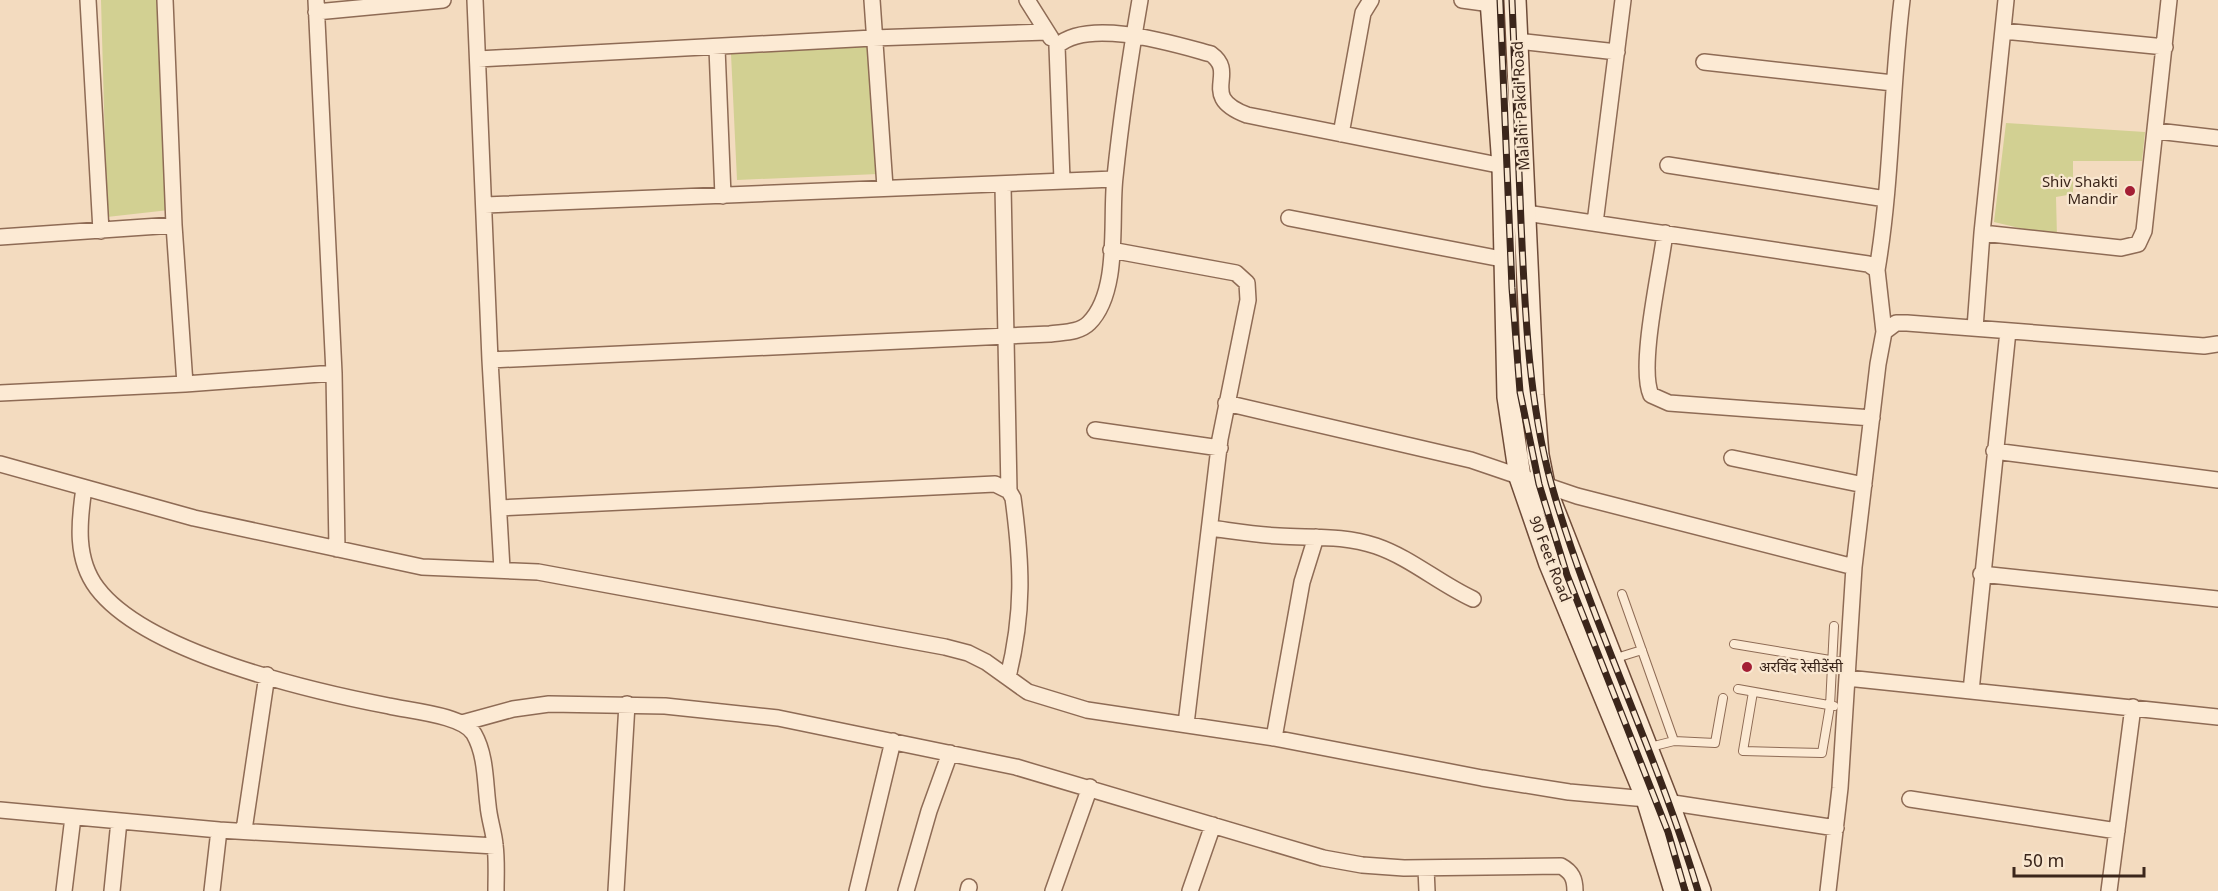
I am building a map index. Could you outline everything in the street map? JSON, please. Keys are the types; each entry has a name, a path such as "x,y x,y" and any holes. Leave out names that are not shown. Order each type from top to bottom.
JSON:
{"main road":[{"name":"Malahi Pakdi Road","path":"1515,0 1526,213"},
{"name":"Malahi Pakdi Road","path":"1491,2 1504,209"},
{"path":"1496,77 1519,75"},
{"name":"90 Feet Road","path":"1504,209 1507,260 1508,397 1520,477 1550,564 1647,799 1675,891"},
{"name":"90 Feet Road","path":"1526,213 1533,395 1538,454 1544,485 1668,802 1700,891"}],"street":[{"path":"88,0 100,231"},
{"path":"165,0 174,225 185,384"},
{"path":"337,549 334,373 316,6 443,0"},
{"path":"475,0 490,360 502,569"},
{"path":"872,0 873,38 882,114 885,187"},
{"path":"1027,0 1057,46 1062,180"},
{"path":"490,360 1073,331 1088,324 1106,287 1111,250 1114,179 1140,0"},
{"path":"1341,134 1364,13 1371,0"},
{"path":"1462,0 1491,2"},
{"path":"1595,223 1623,0"},
{"path":"1828,891 1836,828 1854,567 1884,332 1877,270 1886,199 1893,83 1902,0"},
{"path":"1975,328 1982,233 2006,0"},
{"path":"1982,233 2121,248 2138,244 2144,231 2157,131 2169,0"},
{"path":"2003,31 2165,47"},
{"path":"478,58 717,48 873,38 1047,32"},
{"path":"1057,46 1064,40 1090,33 1134,36 1211,54 1219,59 1222,100 1234,110 1503,166"},
{"path":"1517,41 1617,52"},
{"path":"717,48 723,196"},
{"path":"1704,62 1893,83"},
{"path":"2157,131 2218,138"},
{"path":"1668,165 1886,199"},
{"path":"485,204 723,196 885,187 1003,186 1062,180 1114,179"},
{"path":"1003,186 1009,491 1015,512 1022,601 1018,637 1008,677"},
{"path":"1526,213 1858,261 1877,270"},
{"path":"1289,218 1507,260"},
{"path":"0,237 174,225"},
{"path":"1665,233 1648,364 1648,387 1651,395 1668,403 1872,418"},
{"path":"1111,250 1243,277 1247,283 1248,300 1226,403 1186,724"},
{"path":"1884,332 1896,323 1907,322 2204,346 2218,344"},
{"path":"1971,691 1981,574 2008,331"},
{"path":"0,393 185,384 334,373"},
{"path":"1226,403 1471,460 1544,485 1750,542 1854,567"},
{"path":"1095,430 1220,448"},
{"path":"1994,451 2218,480"},
{"path":"1732,458 1864,485"},
{"path":"0,464 194,518 422,567 464,571 502,569 538,572 945,647 968,653 1028,692 1064,704 1274,738 1482,778 1569,792 1647,799 1836,828"},
{"path":"499,508 904,490 985,484 995,484 1009,491"},
{"path":"84,488 80,539 83,561 98,589 135,622 166,639 267,675 462,723 473,732 483,762 495,846 496,891"},
{"path":"1210,528 1261,534 1346,538 1379,547 1473,599"},
{"path":"1274,738 1302,582 1316,537"},
{"path":"1981,574 2218,599"},
{"path":"1848,670 1971,691 2218,717"},
{"path":"244,830 267,675"},
{"path":"462,723 513,709 549,704 627,704 743,712 950,753 1090,787 1323,858 1362,865 1426,868 1521,864 1562,866 1570,871 1575,880 1575,891"},
{"path":"616,891 627,704"},
{"path":"2109,891 2133,707"},
{"path":"857,891 893,741"},
{"path":"906,891 929,811 950,753"},
{"path":"1053,891 1090,787"},
{"path":"1910,799 2117,831"},
{"path":"0,810 219,830 495,846"},
{"path":"64,891 73,816"},
{"path":"112,891 119,821"},
{"path":"1190,891 1213,825"},
{"path":"212,891 219,830"},
{"path":"1426,868 1427,891"}],"lane":[{"path":"1622,594 1674,741"},
{"path":"1753,692 1743,750 1822,753 1830,706 1834,626"},
{"path":"1734,644 1832,660 1848,670"},
{"path":"1612,659 1642,651"},
{"path":"1738,689 1845,709"},
{"path":"1647,748 1674,741 1715,743 1723,698"}],"shaded area":[{"path":"101,0 159,0 169,210 107,217"},
{"path":"875,43 878,174 737,180 731,54"},
{"path":"2006,123 2145,132 2142,161 2073,161 2073,194 2056,197 2057,237 1994,222"}],"railway":[{"path":"1500,0 1512,288 1520,392 1539,484 1567,575 1668,832 1685,891"},
{"path":"1512,0 1526,320 1532,386 1543,451 1567,535 1682,839 1698,891"}],"place":[{"name":"Shiv Shakti Mandir","path":"2130,191"},
{"name":"अरविंद रेसीडेंसी","path":"1747,667"}]}
